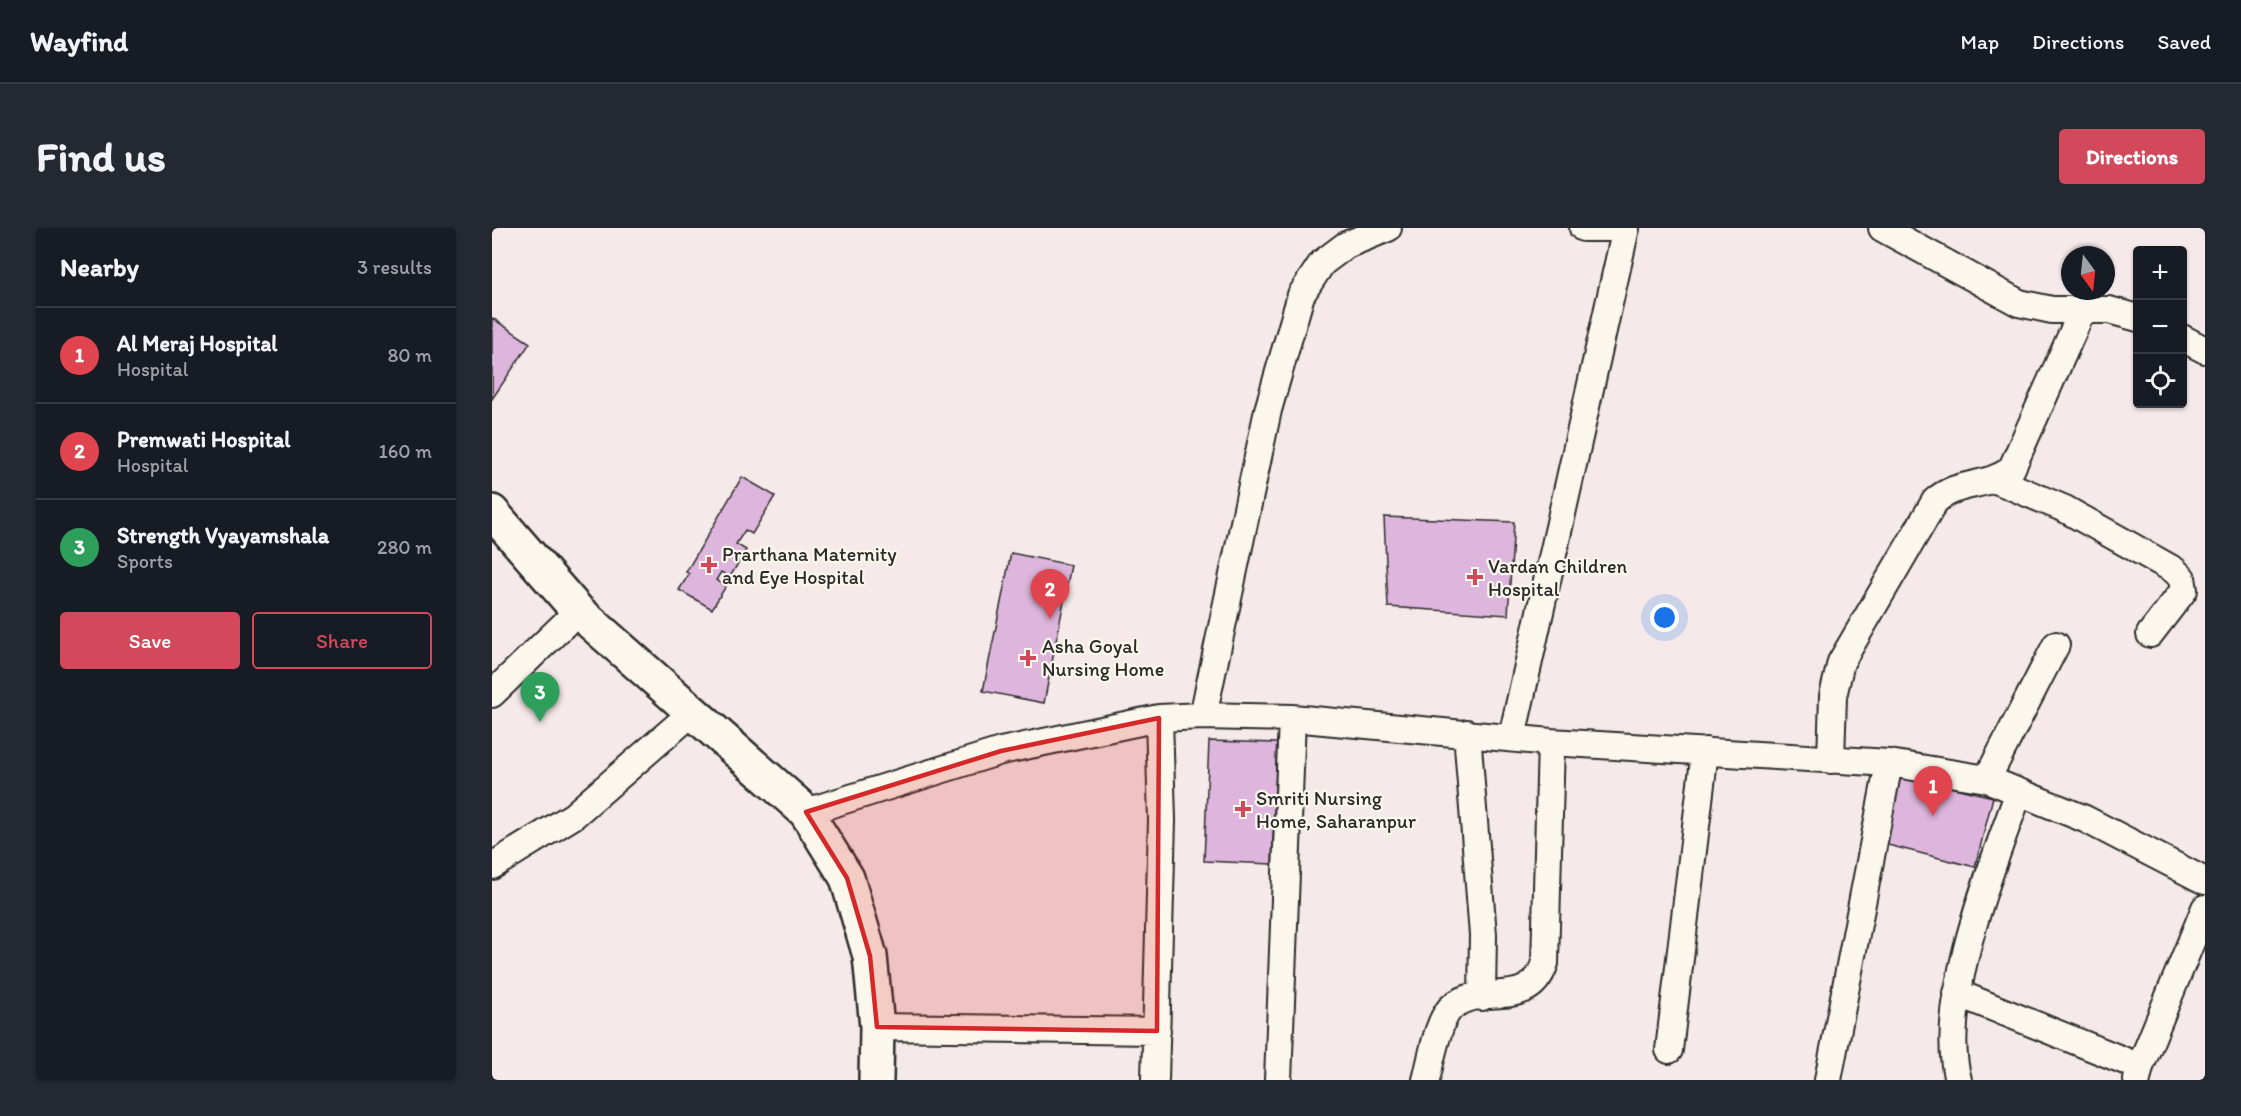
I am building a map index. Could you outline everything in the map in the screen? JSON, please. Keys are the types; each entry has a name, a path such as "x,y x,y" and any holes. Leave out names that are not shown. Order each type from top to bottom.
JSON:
{"street":[{"path":"1203,716 1268,410 1301,295 1322,263 1346,245 1388,228"},
{"path":"1583,228 1615,228"},
{"path":"1512,737 1626,228"},
{"path":"1882,228 2019,303 2052,310 2109,310 2133,317"},
{"path":"1831,760 1833,696 1841,662 1935,501 1949,489 1996,480 2011,470 2082,309"},
{"path":"2187,341 2205,350"},
{"path":"1996,480 2065,509 2174,570 2182,578 2184,590 2150,634"},
{"path":"492,512 578,611 806,812 847,878 870,956 877,1027 876,1080"},
{"path":"492,694 578,611"},
{"path":"1987,779 2056,645"},
{"path":"492,866 573,816 694,711"},
{"path":"806,812 1001,751 1160,718 1203,716 1292,718 1551,742 1889,763 1987,779 2085,819 2205,881"},
{"path":"1155,1080 1162,820 1160,718"},
{"path":"1278,1080 1292,718"},
{"path":"1467,733 1483,935 1482,997"},
{"path":"1426,1080 1444,1017 1453,1006 1466,1000 1521,991 1531,986 1541,976 1545,963 1551,742"},
{"path":"1669,1050 1705,751"},
{"path":"1828,1080 1889,763"},
{"path":"1958,1080 1955,1069 1954,1019 1957,993 1983,891 2019,792"},
{"path":"1957,993 2138,1073 2205,908"},
{"path":"877,1027 1157,1031"}],"highlighted area":[{"path":"1159,718 1157,1031 877,1027 870,956 847,878 806,812 1001,751"}],"building":[{"path":"492,318 530,343 492,399"},
{"path":"742,477 775,496 752,534 745,530 736,544 746,550 730,577 721,572 716,580 726,586 712,609 679,590 689,574 686,572"},
{"path":"1384,517 1514,522 1508,615 1388,607"},
{"path":"1011,553 1071,565 1044,703 983,691"},
{"path":"1209,741 1277,743 1272,864 1204,861"},
{"path":"1898,775 1993,797 1975,867 1880,843"}],"place":[{"name":"Prarthana Maternity and Eye Hospital","path":"709,565"},
{"name":"Vardan Children Hospital","path":"1475,577"},
{"name":"Premwati Hospital","path":"1050,619"},
{"name":"Asha Goyal Nursing Home","path":"1028,658"},
{"name":"Strength Vyayamshala","path":"540,722"},
{"name":"Smriti Nursing Home, Saharanpur","path":"1243,809"},
{"name":"Al Meraj Hospital","path":"1933,816"}]}
